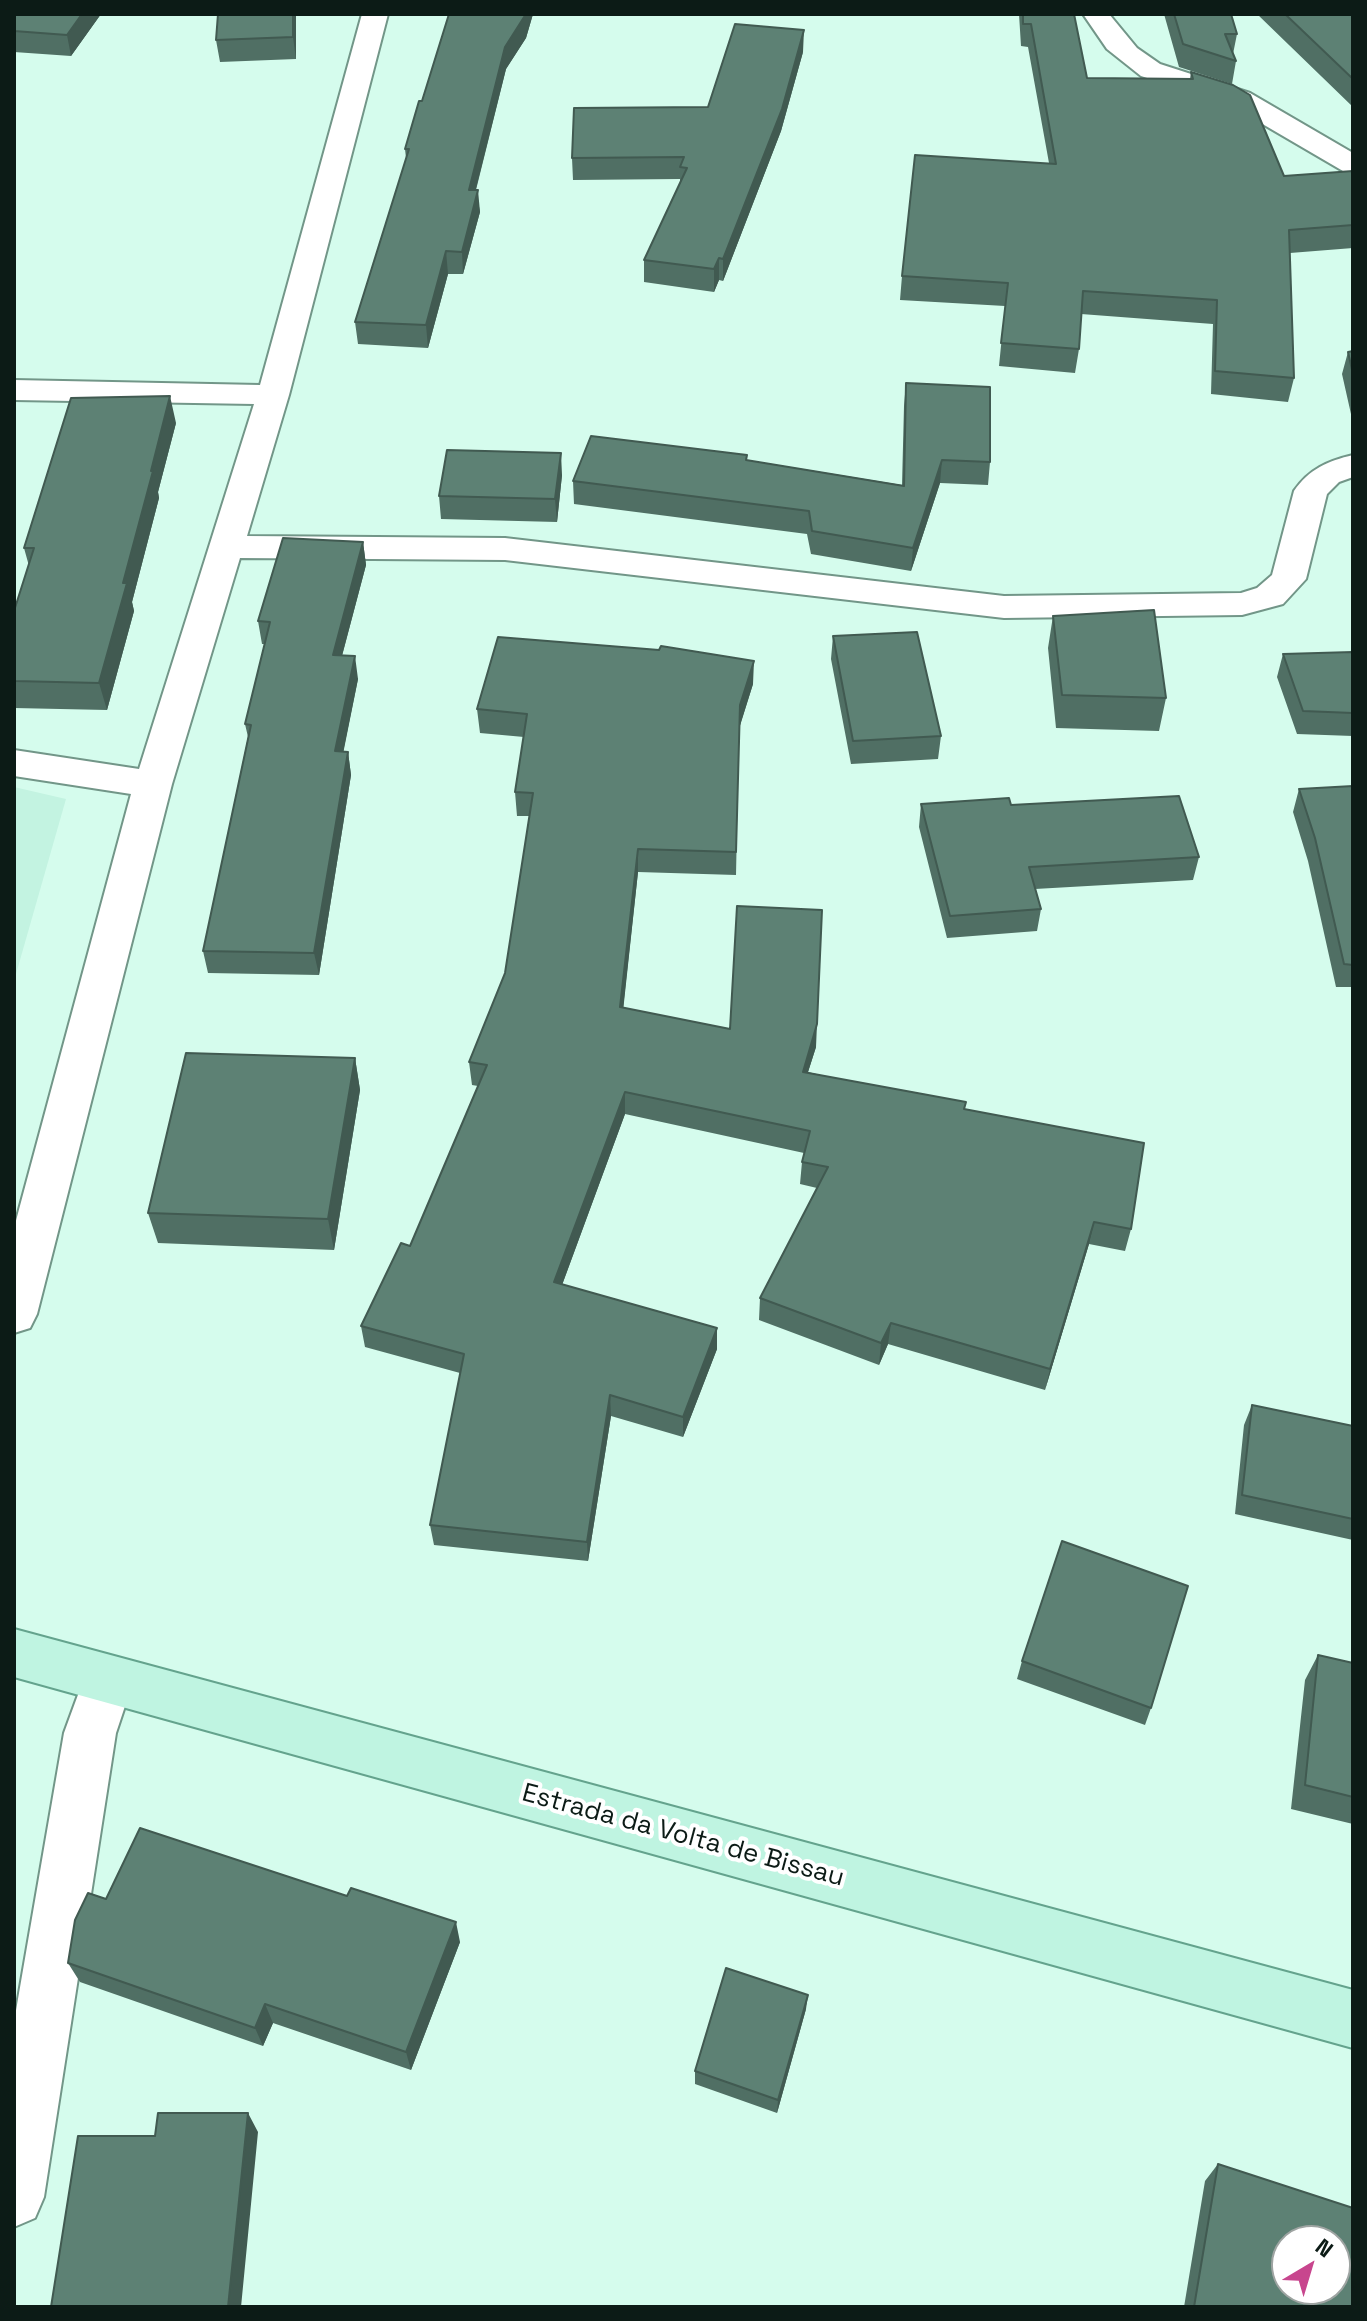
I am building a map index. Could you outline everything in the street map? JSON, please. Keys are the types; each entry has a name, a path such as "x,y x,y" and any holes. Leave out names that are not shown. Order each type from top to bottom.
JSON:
{"main road":[{"name":"Estrada da Volta de Bissau","path":"14,1653 1353,2019"}],"street":[{"path":"14,1314 153,784 273,395 375,14"},
{"path":"1096,14 1112,40 1136,64 1159,77 1249,103 1353,165"},
{"path":"14,390 273,395"},
{"path":"225,547 505,549 1004,607 1242,604 1270,596 1288,579 1311,491 1327,475 1353,465"},
{"path":"14,763 153,784"},
{"path":"14,2197 90,1733 108,1679"}],"shaded area":[{"path":"14,787 66,799 14,981"}],"building":[{"path":"14,14 82,14 67,35 14,31"},
{"path":"218,14 293,14 293,37 216,40"},
{"path":"449,14 526,14 505,47 469,190 478,190 462,252 446,251 426,325 355,322 409,149 405,149 419,101 422,101"},
{"path":"1023,14 1074,14 1087,78 1193,79 1191,72 1233,85 1250,95 1284,176 1353,171 1353,225 1289,230 1294,378 1215,371 1217,300 1083,291 1079,349 1001,343 1008,283 902,276 915,155 1056,164 1031,24 1023,24"},
{"path":"1174,14 1231,14 1237,34 1225,34 1236,61 1183,44"},
{"path":"1285,14 1352,14 1353,79"},
{"path":"735,24 804,30 782,109 723,259 719,258 714,269 644,260 687,168 680,167 684,157 572,158 574,108 708,107"},
{"path":"1353,351 1353,374 1348,352"},
{"path":"906,383 990,387 990,462 942,460 913,548 812,531 809,511 573,481 591,436 747,455 746,460 904,486"},
{"path":"170,396 123,583 127,583 99,683 14,681 14,611 34,548 24,548 71,398"},
{"path":"447,450 561,453 555,499 439,496"},
{"path":"283,538 363,542 333,655 355,656 335,751 348,752 314,953 203,951 251,725 245,724 270,622 258,621"},
{"path":"1154,610 1166,698 1062,695 1053,616"},
{"path":"917,632 941,736 853,741 833,636"},
{"path":"498,637 659,650 661,646 754,661 740,705 736,852 638,849 620,1007 730,1029 737,906 822,910 817,1024 803,1072 966,1102 964,1109 1144,1143 1131,1229 1094,1222 1050,1369 891,1323 881,1343 760,1298 828,1167 802,1162 810,1131 625,1092 554,1282 717,1328 683,1417 610,1395 587,1542 430,1525 464,1354 361,1326 401,1243 410,1246 487,1065 469,1062 505,973 533,793 515,792 527,714 477,709"},
{"path":"1353,652 1353,713 1303,711 1283,654"},
{"path":"1353,786 1353,965 1344,964 1315,838 1299,789"},
{"path":"1179,796 1199,857 1029,867 1041,909 950,916 921,804 1009,798 1011,805"},
{"path":"186,1053 355,1058 328,1219 148,1213"},
{"path":"1252,1405 1353,1426 1353,1519 1242,1495"},
{"path":"1062,1541 1188,1586 1151,1708 1022,1661"},
{"path":"1318,1655 1353,1663 1353,1797 1305,1785"},
{"path":"140,1828 347,1896 351,1888 456,1922 406,2052 265,2004 255,2028 68,1963 75,1920 88,1893 106,1899"},
{"path":"726,1968 808,1995 778,2100 695,2071"},
{"path":"158,2113 248,2113 228,2307 51,2307 78,2136 155,2136"},
{"path":"1218,2164 1353,2208 1353,2307 1194,2307"}]}
